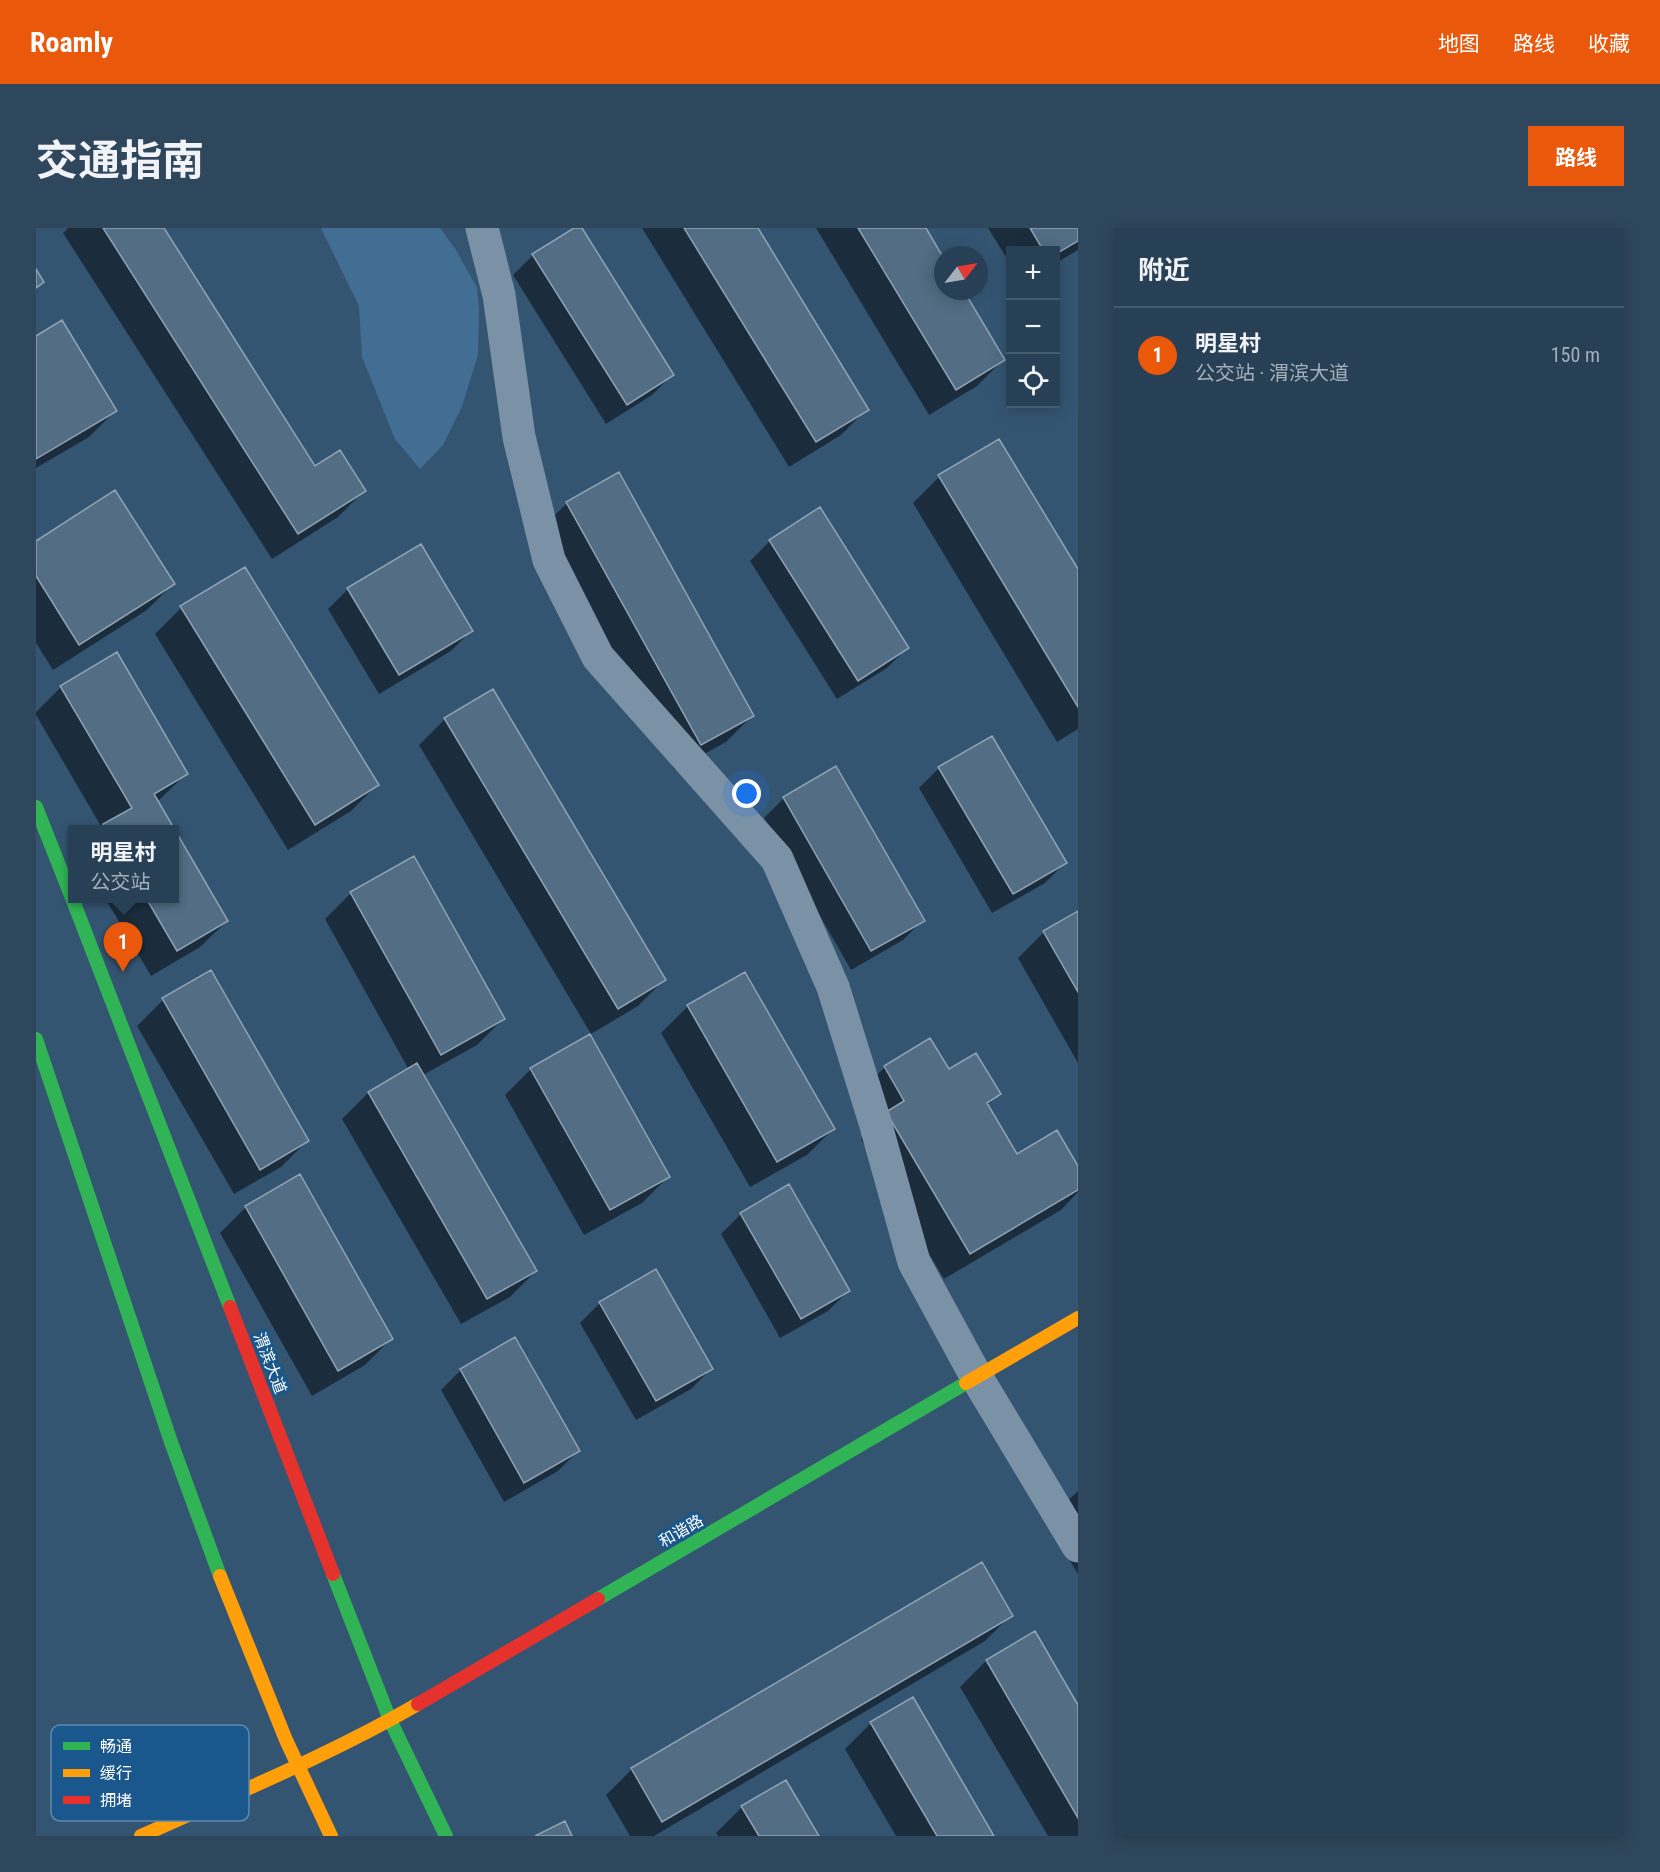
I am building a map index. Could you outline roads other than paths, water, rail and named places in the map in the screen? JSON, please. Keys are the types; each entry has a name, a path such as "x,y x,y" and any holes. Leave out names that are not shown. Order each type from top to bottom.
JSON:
{"main road":[{"name":"渭滨大道","path":"36,807 68,888"},
{"name":"渭滨大道","path":"74,903 390,1720 446,1836"},
{"path":"36,1039 200,1528 297,1766 331,1836"},
{"name":"和谐路","path":"249,1788 390,1720 1078,1318"},
{"name":"和谐路","path":"141,1836 174,1821"}],"street":[{"path":"482,228 499,295 519,437 549,560 598,657 777,859 833,987 875,1122 914,1262 977,1377 1078,1546"}],"water":[{"path":"321,228 440,228 456,250 477,288 478,355 462,406 443,445 420,469 395,439 362,357 359,306"}],"place":[{"name":"明星村","path":"123,972"}]}
